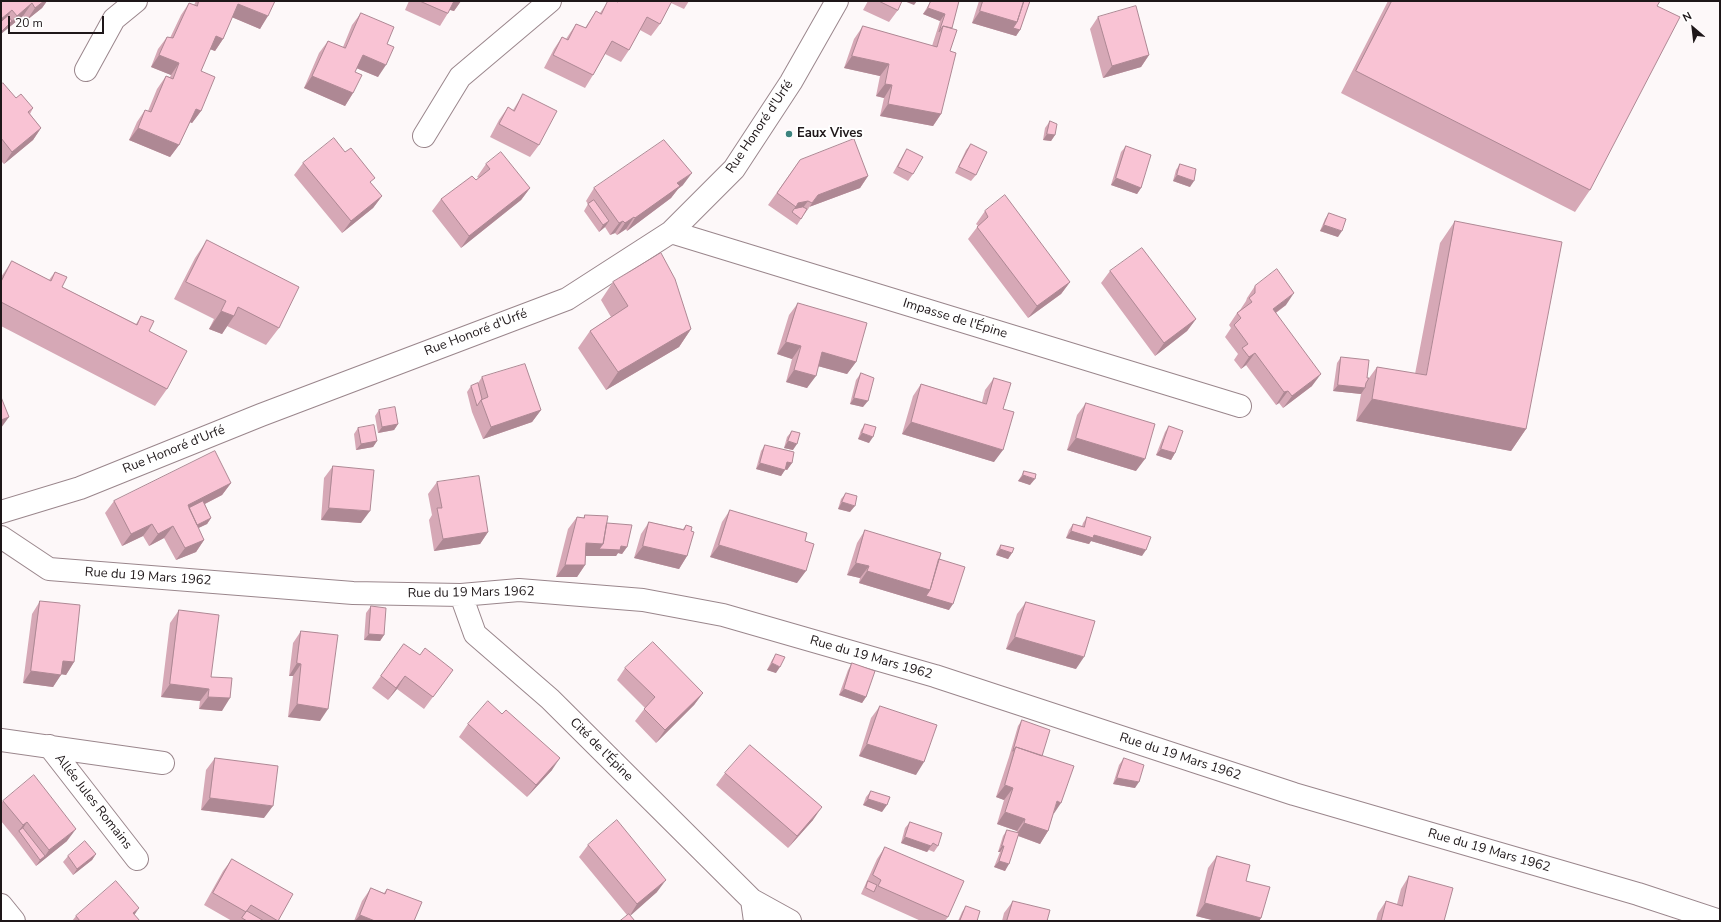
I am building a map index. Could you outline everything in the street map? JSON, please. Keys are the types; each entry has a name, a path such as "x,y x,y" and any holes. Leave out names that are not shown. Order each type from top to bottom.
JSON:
{"street":[{"path":"86,70 114,19 136,1"},
{"path":"424,136 460,77 550,1"},
{"name":"Rue Honoré d'Urfé","path":"1,512 80,488 261,415 567,299 671,232 734,169 791,82 837,1"},
{"name":"Impasse de l'Épine","path":"671,232 1240,406"},
{"name":"Rue du 19 Mars 1962","path":"1,537 49,569 353,593 461,595 520,590 643,600 723,615 936,676 1294,794 1638,894 1685,915 1720,921"},
{"name":"Cité de l'Épine","path":"461,595 475,634 550,699 752,900 790,921"},
{"name":"Allée Jules Romains","path":"1,740 163,763"},
{"name":"Allée Jules Romains","path":"49,746 137,859"},
{"path":"752,900 755,921"},
{"path":"1,905 14,921"}],"building":[{"path":"1,1 44,1 35,8 32,3 17,16 12,10 1,19"},
{"path":"199,1 275,1 268,16 238,4 223,39 216,36 201,71 215,77 201,111 196,109 179,145 138,128 145,110 151,112 166,76 173,79 179,63 159,55 167,37 173,38 189,3 197,6"},
{"path":"420,1 454,1 448,13"},
{"path":"608,1 672,1 660,24 647,17 629,50 612,41 593,75 553,55 562,37 568,40 576,24 586,28 596,11 601,14"},
{"path":"879,1 902,1 898,10"},
{"path":"931,1 959,1 952,28 943,26 939,32 945,14 928,8"},
{"path":"983,1 1024,1 1017,22 980,11"},
{"path":"1024,1 1030,1 1020,30 1013,28 1017,22"},
{"path":"1392,1 1660,1 1657,6 1680,17 1590,190 1356,71"},
{"path":"1136,6 1149,55 1112,66 1098,17"},
{"path":"361,13 394,27 387,44 394,47 386,65 363,55 355,72 362,75 353,93 312,76 328,41 345,48"},
{"path":"8,16 12,21 1,32 1,22"},
{"path":"863,26 937,47 943,26 957,30 950,51 956,53 941,114 888,104 892,85 885,84 889,64 852,56"},
{"path":"3,83 16,98 21,94 33,108 28,112 41,128 12,152 1,138 1,85"},
{"path":"523,94 557,111 539,145 499,124 508,107 514,111"},
{"path":"1050,121 1057,124 1055,135 1047,134"},
{"path":"334,138 345,152 351,148 375,178 370,182 382,196 351,221 303,163"},
{"path":"854,139 868,176 818,195 812,203 808,201 798,203 796,207 777,193 800,160"},
{"path":"664,140 692,173 677,183 680,186 635,218 634,217 625,223 623,221 619,223 594,188"},
{"path":"971,144 987,152 976,175 959,167"},
{"path":"1126,146 1151,155 1141,188 1116,178"},
{"path":"907,149 923,157 913,174 898,167"},
{"path":"501,152 530,188 469,236 441,199 472,176 476,180 490,169 486,164"},
{"path":"1180,164 1196,169 1194,181 1177,175"},
{"path":"1005,195 1070,282 1037,306 977,227 988,217 985,211"},
{"path":"594,200 609,221 603,225 588,204"},
{"path":"803,207 807,209 801,219 792,212 794,209"},
{"path":"1329,213 1346,219 1342,231 1324,225"},
{"path":"1455,221 1562,242 1526,429 1372,399 1377,367 1426,375"},
{"path":"207,240 299,287 279,328 238,307 234,316 221,311 226,301 186,282"},
{"path":"1142,248 1196,319 1164,343 1110,271"},
{"path":"661,253 675,279 691,329 618,372 590,331 628,306 613,282"},
{"path":"12,261 51,281 55,272 67,277 62,287 137,325 141,316 154,321 149,331 187,351 167,389 1,302 1,282"},
{"path":"1277,269 1294,293 1273,309 1321,374 1292,396 1288,391 1284,392 1255,353 1249,357 1242,348 1248,344 1234,325 1241,318 1237,313 1252,302 1249,298 1255,293 1255,286"},
{"path":"798,303 867,323 856,362 822,352 816,376 794,370 801,346 786,342"},
{"path":"1341,357 1369,360 1367,378 1369,378 1365,388 1338,385"},
{"path":"525,364 541,410 491,427 481,400 488,397 482,377"},
{"path":"861,373 874,378 868,401 854,398"},
{"path":"994,378 1011,383 1003,409 1014,412 1003,450 911,422 921,384 986,404"},
{"path":"478,383 482,399 477,406 471,386"},
{"path":"1,397 9,417 1,420"},
{"path":"1086,403 1155,424 1145,459 1076,438"},
{"path":"395,407 398,424 382,427 379,410"},
{"path":"865,424 876,427 873,437 862,433"},
{"path":"374,425 377,441 361,444 358,428"},
{"path":"1169,426 1183,431 1175,453 1161,449"},
{"path":"792,431 800,433 797,444 788,441"},
{"path":"765,445 794,452 792,463 787,462 785,470 760,463"},
{"path":"215,451 231,483 188,505 204,540 185,548 173,526 158,534 152,524 131,534 114,501"},
{"path":"333,466 374,470 370,511 329,508"},
{"path":"1024,471 1036,474 1035,479 1023,475"},
{"path":"479,476 488,532 443,539 437,508 442,508 437,482"},
{"path":"846,493 857,496 855,506 842,502"},
{"path":"203,501 211,518 197,525 189,508"},
{"path":"730,510 807,533 805,541 814,544 806,571 719,545"},
{"path":"585,515 608,516 603,544 586,543 585,565 565,565 577,517 584,518"},
{"path":"1087,517 1151,537 1146,550 1094,535 1093,538 1071,531 1073,524 1084,527"},
{"path":"649,522 684,530 686,525 692,527 691,531 694,532 687,556 643,546"},
{"path":"607,523 632,525 627,547 621,546 620,550 599,549 603,544"},
{"path":"865,530 941,553 930,590 867,571 869,566 856,563"},
{"path":"1001,545 1014,548 1012,553 1000,549"},
{"path":"939,559 965,567 953,604 926,596 930,590"},
{"path":"40,601 80,605 74,662 63,661 61,675 31,671"},
{"path":"1026,602 1095,621 1084,657 1015,637"},
{"path":"371,606 386,608 384,635 369,634"},
{"path":"179,610 219,615 211,677 232,678 230,698 208,697 209,689 170,684"},
{"path":"301,631 338,635 328,709 297,704 301,664 297,663"},
{"path":"653,642 703,693 665,730 644,709 655,697 625,668"},
{"path":"404,644 420,655 425,648 453,670 433,697 405,676 396,688 381,676"},
{"path":"776,654 785,657 780,667 772,663"},
{"path":"852,663 875,671 866,697 844,689"},
{"path":"488,701 502,714 506,710 560,758 536,785 468,724"},
{"path":"880,706 937,725 924,762 867,744"},
{"path":"1022,720 1050,730 1042,756 1016,747 1013,751"},
{"path":"750,745 822,807 797,836 725,773"},
{"path":"1016,747 1074,766 1061,803 1057,801 1048,831 1024,823 1025,819 1005,812 1013,788 1005,785"},
{"path":"215,758 278,766 273,806 210,798"},
{"path":"1124,758 1144,765 1139,782 1117,778"},
{"path":"34,775 76,829 49,850 27,822 23,825 3,801"},
{"path":"871,791 890,797 887,805 868,799"},
{"path":"617,820 666,880 637,904 588,845"},
{"path":"910,822 942,833 938,846 933,843 931,846 905,837"},
{"path":"23,828 45,856 40,860 19,831"},
{"path":"1007,830 1019,833 1009,864 999,861"},
{"path":"85,841 96,854 77,869 68,856"},
{"path":"885,847 964,881 948,917 878,886 881,880 873,875"},
{"path":"1217,856 1250,865 1246,881 1270,887 1261,918 1205,903"},
{"path":"232,859 293,894 278,921 251,905 246,912 213,893"},
{"path":"1409,876 1453,888 1444,921 1381,921 1386,901 1402,906"},
{"path":"116,881 139,908 133,913 140,921 80,921 76,916"},
{"path":"868,881 877,885 874,892 866,888"},
{"path":"371,888 385,894 387,889 422,902 414,921 375,921 360,915"},
{"path":"1013,901 1050,910 1047,921 1007,921"},
{"path":"966,906 980,911 977,921 960,921"},
{"path":"247,911 264,921 247,921 242,918"},
{"path":"629,914 635,921 620,921"}],"place":[{"name":"Eaux Vives","path":"789,134"}]}
